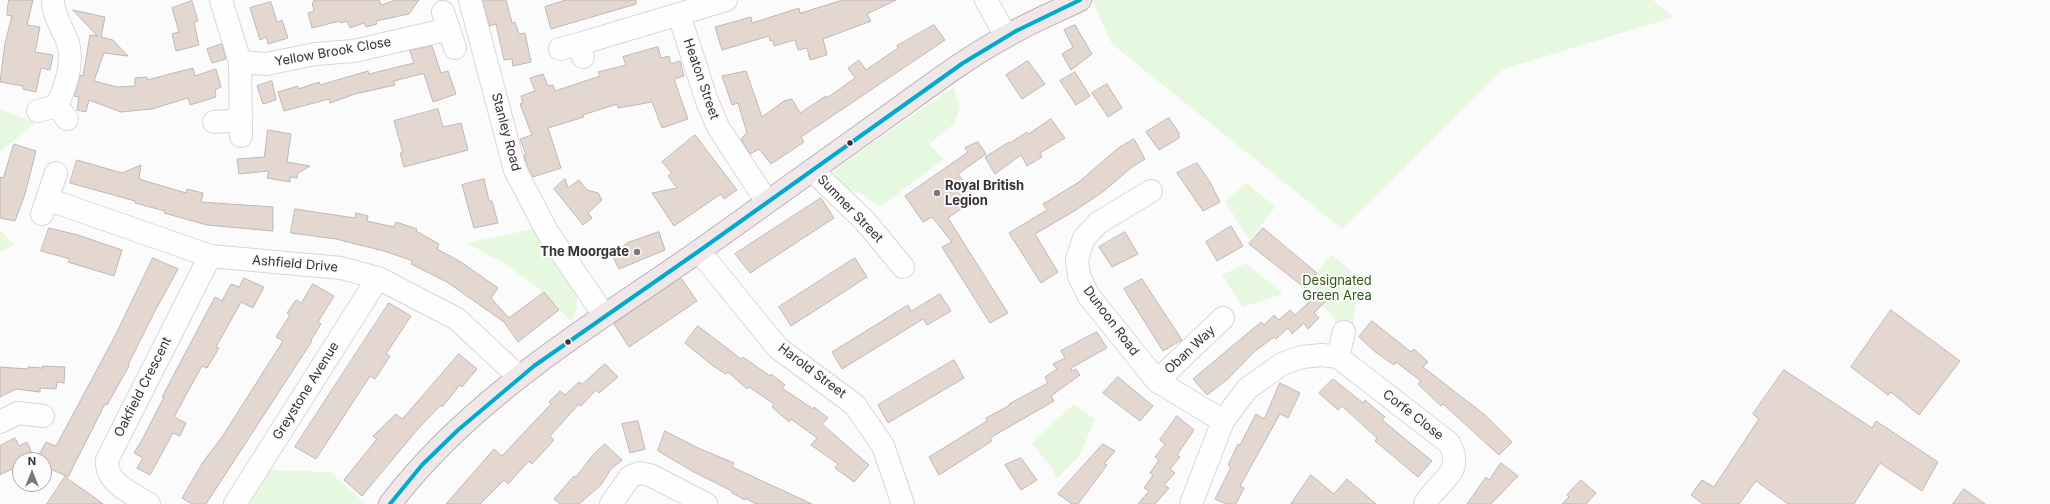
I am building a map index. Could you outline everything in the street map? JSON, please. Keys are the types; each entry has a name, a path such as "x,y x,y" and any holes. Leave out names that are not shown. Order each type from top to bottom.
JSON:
{"main road":[{"path":"390,504 440,447 478,411 519,377 604,315 699,251 959,66 1006,36 1080,0"}],"street":[{"path":"53,0 53,7 68,44 70,60 69,72 54,112"},
{"path":"214,122 241,128 240,62 221,0"},
{"name":"Stanley Road","path":"470,0 514,170 548,232 604,315"},
{"path":"574,50 726,0"},
{"path":"986,0 1006,36"},
{"name":"Heaton Street","path":"679,15 707,101 718,127 767,202"},
{"name":"Yellow Brook Close","path":"240,62 266,64 315,54 354,51 449,30"},
{"name":"Sumner Street","path":"812,170 864,221 903,268"},
{"name":"Ashfield Drive","path":"56,173 45,206 210,256 341,268 378,278 457,319 519,377"},
{"name":"Dunoon Road","path":"1151,191 1098,223 1084,238 1076,259 1079,276 1088,295 1157,381 1223,421"},
{"name":"Harold Street","path":"699,251 778,348 855,405 883,446 903,504"},
{"name":"Oakfield Crescent","path":"149,504 113,480 107,470 107,460 210,256"},
{"name":"Greystone Avenue","path":"235,504 378,278"},
{"name":"Oban Way","path":"1157,381 1223,318"},
{"path":"1191,504 1223,421 1247,389 1282,364 1302,357 1322,355 1338,357 1344,332"},
{"name":"Corfe Close","path":"1338,357 1449,443 1455,454 1456,462 1448,477 1425,504"},
{"path":"0,422 18,413 43,416"},
{"path":"611,504 630,477 639,473 650,475 706,504"}],"green space":[{"path":"1092,0 1653,0 1674,17 1504,69 1342,229 1112,44"},
{"path":"953,87 960,106 954,124 929,144 944,159 880,207 862,194 845,189 832,171"},
{"path":"0,109 35,123 0,152"},
{"path":"1247,183 1275,207 1250,240 1225,202"},
{"path":"533,229 563,269 576,292 577,308 572,323 544,292 502,262 467,243"},
{"path":"0,230 14,245 0,252"},
{"name":"Designated Green Area","path":"1331,254 1364,282 1356,302 1352,333 1336,330 1334,318 1314,295 1317,273"},
{"path":"1246,263 1283,294 1242,307 1222,275"},
{"path":"1074,404 1095,419 1080,455 1056,479 1054,471 1032,443"},
{"path":"267,470 330,472 366,504 247,504"}],"building":[{"path":"9,0 33,0 27,25 40,27 35,52 53,55 50,70 41,68 36,92 23,89 23,86 0,82 5,43 12,16 7,15"},
{"path":"314,0 379,0 381,5 396,0 419,0 409,14 376,21 377,24 366,27 364,23 350,28 347,21 341,23 340,21 312,28 308,13 314,11 312,3"},
{"path":"483,0 506,0 512,23 515,22 519,34 525,33 531,62 513,66 512,59 504,60 496,24 490,26"},
{"path":"566,0 636,0 636,4 551,29 545,7"},
{"path":"843,0 896,0 867,14 871,21 823,39 827,55 810,60 807,48 798,50 795,40 774,46 773,40 770,41 769,36 722,50 715,27 751,17 752,23 799,8 800,13"},
{"path":"192,1 198,21 194,22 199,45 176,51 172,34 179,32 172,8"},
{"path":"271,2 277,22 282,20 288,38 268,44 266,37 260,40 250,8"},
{"path":"73,10 105,17 101,37 113,40 128,56 104,53 94,81 117,87 135,86 135,78 147,77 147,80 193,68 195,76 216,69 221,87 215,90 216,97 190,105 188,98 152,109 121,112 89,100 86,112 77,110 79,97 74,96 80,75 83,76 90,35 97,36"},
{"path":"934,25 945,40 801,137 804,142 771,164 759,149 750,154 741,139 747,133 738,103 732,105 722,76 746,71 762,117 784,101 792,99 800,113 826,96 827,98 855,78 848,68 859,60 866,70 898,48 897,46"},
{"path":"1075,25 1092,54 1071,70 1062,54 1073,47 1064,30"},
{"path":"222,44 226,59 212,63 207,49"},
{"path":"432,46 441,73 448,71 456,94 433,102 424,74 421,74 394,81 395,85 355,94 330,103 329,99 284,111 278,92 298,86 298,89 319,82 320,85 368,71 369,74 414,63 410,51"},
{"path":"658,47 661,58 669,56 671,64 680,61 684,76 674,79 688,119 662,128 652,102 618,108 617,104 583,115 584,117 548,128 561,168 533,177 527,165 524,155 526,155 520,139 532,135 520,104 523,103 521,96 535,91 530,78 543,74 548,86 553,85 555,91 600,76 598,72 626,65 623,57"},
{"path":"1028,61 1045,84 1022,99 1006,75"},
{"path":"1075,72 1090,96 1076,105 1060,81"},
{"path":"272,81 276,100 263,104 257,86"},
{"path":"1107,84 1122,108 1108,117 1092,93"},
{"path":"438,109 443,127 461,123 468,150 404,167 400,153 403,153 394,121"},
{"path":"1169,118 1179,133 1179,138 1159,150 1146,132"},
{"path":"1051,119 1065,138 1040,153 1042,157 1027,166 1021,155 995,174 985,157 1027,132 1028,134"},
{"path":"268,130 291,134 287,162 310,166 298,173 297,178 290,177 290,182 267,178 269,171 239,174 237,159 264,157"},
{"path":"695,135 737,190 724,199 721,194 674,226 652,193 677,188 668,176 672,173 662,162"},
{"path":"1134,139 1145,159 1132,167 1104,191 1076,210 1035,234 1058,272 1041,283 1009,233 1047,210 1043,204 1079,182 1117,149"},
{"path":"978,142 986,154 958,174 970,190 955,201 961,209 948,218 1008,313 990,323 942,247 952,242 932,217 923,222 905,196 968,152 965,148"},
{"path":"14,144 36,151 25,194 15,221 0,218 0,177 3,178"},
{"path":"77,160 122,173 141,165 139,179 186,193 187,189 203,193 201,202 273,207 273,231 207,225 164,213 165,211 135,203 135,201 70,183"},
{"path":"1197,163 1210,182 1220,202 1203,211 1177,173"},
{"path":"484,179 489,201 492,201 498,223 474,228 462,185"},
{"path":"565,179 568,188 579,180 587,190 598,193 602,200 588,213 592,218 583,225 554,189"},
{"path":"821,198 834,218 750,273 735,254"},
{"path":"295,209 355,218 356,213 368,216 367,221 394,227 396,222 417,229 416,231 439,244 437,249 461,262 498,288 491,298 509,318 544,292 559,310 518,342 504,322 447,282 411,264 413,261 384,251 336,239 291,233"},
{"path":"1231,226 1243,246 1217,261 1206,242"},
{"path":"49,228 78,235 122,250 114,276 68,262 70,259 41,251"},
{"path":"1263,228 1317,273 1305,288 1249,244"},
{"name":"The Moorgate","path":"659,232 665,250 619,269 612,255 627,243"},
{"path":"1125,232 1138,254 1112,267 1099,247"},
{"path":"153,258 178,269 155,311 128,365 129,366 107,405 105,404 68,477 52,470 52,452 40,452 46,442 56,446 115,336"},
{"path":"855,258 867,277 791,326 779,307"},
{"path":"244,278 264,287 253,308 241,302 216,347 219,348 207,368 202,366 174,417 186,423 180,436 173,433 150,475 137,468 143,458 134,453 215,297 222,301 231,284 239,287"},
{"path":"681,278 697,301 629,347 614,324"},
{"path":"1142,279 1182,340 1163,351 1124,289"},
{"path":"313,284 334,296 318,322 321,324 311,340 312,341 206,504 192,504 182,498 203,462 222,437 283,341 276,337 290,315 287,313 296,300 301,303"},
{"path":"1321,291 1328,299 1314,313 1319,318 1308,329 1304,323 1292,334 1288,328 1276,339 1274,337 1254,352 1228,379 1207,395 1193,379 1261,322 1264,325 1274,315 1279,320 1290,310 1295,315"},
{"path":"940,294 951,311 927,325 923,319 842,369 832,352 908,305 911,311"},
{"path":"389,303 411,316 386,354 390,356 375,379 370,376 316,459 295,447"},
{"path":"1891,310 1960,361 1919,415 1891,392 1888,395 1851,367"},
{"path":"1372,321 1411,352 1414,349 1428,362 1423,367 1485,415 1512,442 1499,455 1443,404 1441,406 1418,384 1421,381 1396,362 1394,365 1374,351 1359,337"},
{"path":"698,326 741,359 743,357 770,376 771,374 785,385 782,388 813,409 814,407 828,418 822,424 869,465 854,482 835,468 838,464 811,445 817,438 791,419 789,422 772,407 774,404 749,387 747,389 728,372 726,374 713,366 685,343"},
{"path":"1097,332 1107,348 1071,368 1072,371 1076,369 1080,375 1051,396 1054,401 990,438 992,441 939,475 929,457 987,421 986,418 1048,383 1045,377 1057,369 1053,364 1065,358 1061,351"},
{"path":"459,354 477,369 462,387 460,385 442,407 441,405 417,430 362,496 344,480 377,439 373,436 396,414 402,419"},
{"path":"954,360 964,378 888,423 878,405"},
{"path":"605,364 618,377 599,393 596,390 581,406 579,404 550,436 554,440 532,464 529,461 508,484 504,480 480,504 446,504 494,449 502,456 551,404 549,402 560,391 565,395 579,382 582,384"},
{"path":"43,366 65,367 64,383 57,382 56,389 40,388 40,392 16,389 0,397 0,367 28,369 28,367 43,368"},
{"path":"1784,370 1872,428 1876,421 1938,462 1922,491 1880,463 1854,504 1788,504 1756,481 1739,504 1703,504 1691,495 1702,480 1714,487 1759,419 1753,414"},
{"path":"1118,377 1153,406 1140,421 1103,393"},
{"path":"1333,379 1363,403 1365,400 1385,417 1382,420 1432,461 1418,477 1375,441 1377,438 1342,406 1338,410 1319,393"},
{"path":"1280,383 1300,393 1288,418 1280,414 1240,486 1244,488 1236,504 1226,504 1215,499 1231,467 1228,465 1238,444 1240,445 1256,414 1264,419"},
{"path":"1177,416 1194,430 1177,455 1180,457 1170,469 1175,473 1164,485 1169,488 1155,504 1138,504 1149,491 1144,488 1153,475 1150,473 1159,460 1155,457 1165,444 1160,440"},
{"path":"638,421 645,449 630,453 622,424"},
{"path":"665,431 698,448 734,463 732,467 812,504 756,504 745,498 745,500 732,493 732,491 694,472 658,451"},
{"path":"15,438 19,446 27,442 31,452 12,452 12,469 0,475 0,446"},
{"path":"605,444 622,460 611,469 601,485 579,504 560,504 554,499 574,476 576,477 593,455"},
{"path":"1103,444 1115,451 1104,464 1107,465 1078,504 1072,504 1058,494"},
{"path":"1021,458 1037,480 1021,490 1005,465"},
{"path":"1501,463 1518,476 1491,504 1467,504 1486,477 1489,480"},
{"path":"1311,475 1334,494 1347,479 1376,504 1291,504"},
{"path":"65,477 91,495 103,504 47,504"},
{"path":"1581,480 1596,493 1586,504 1562,504 1569,497 1567,495"},
{"path":"1964,489 1985,504 1953,504"}],"transit line":[{"path":"390,504 422,465 458,430 534,366 699,251 963,63 1016,31 1080,0"}],"place":[{"name":"Royal British Legion","path":"937,193"},
{"name":"The Moorgate","path":"637,252"}]}
